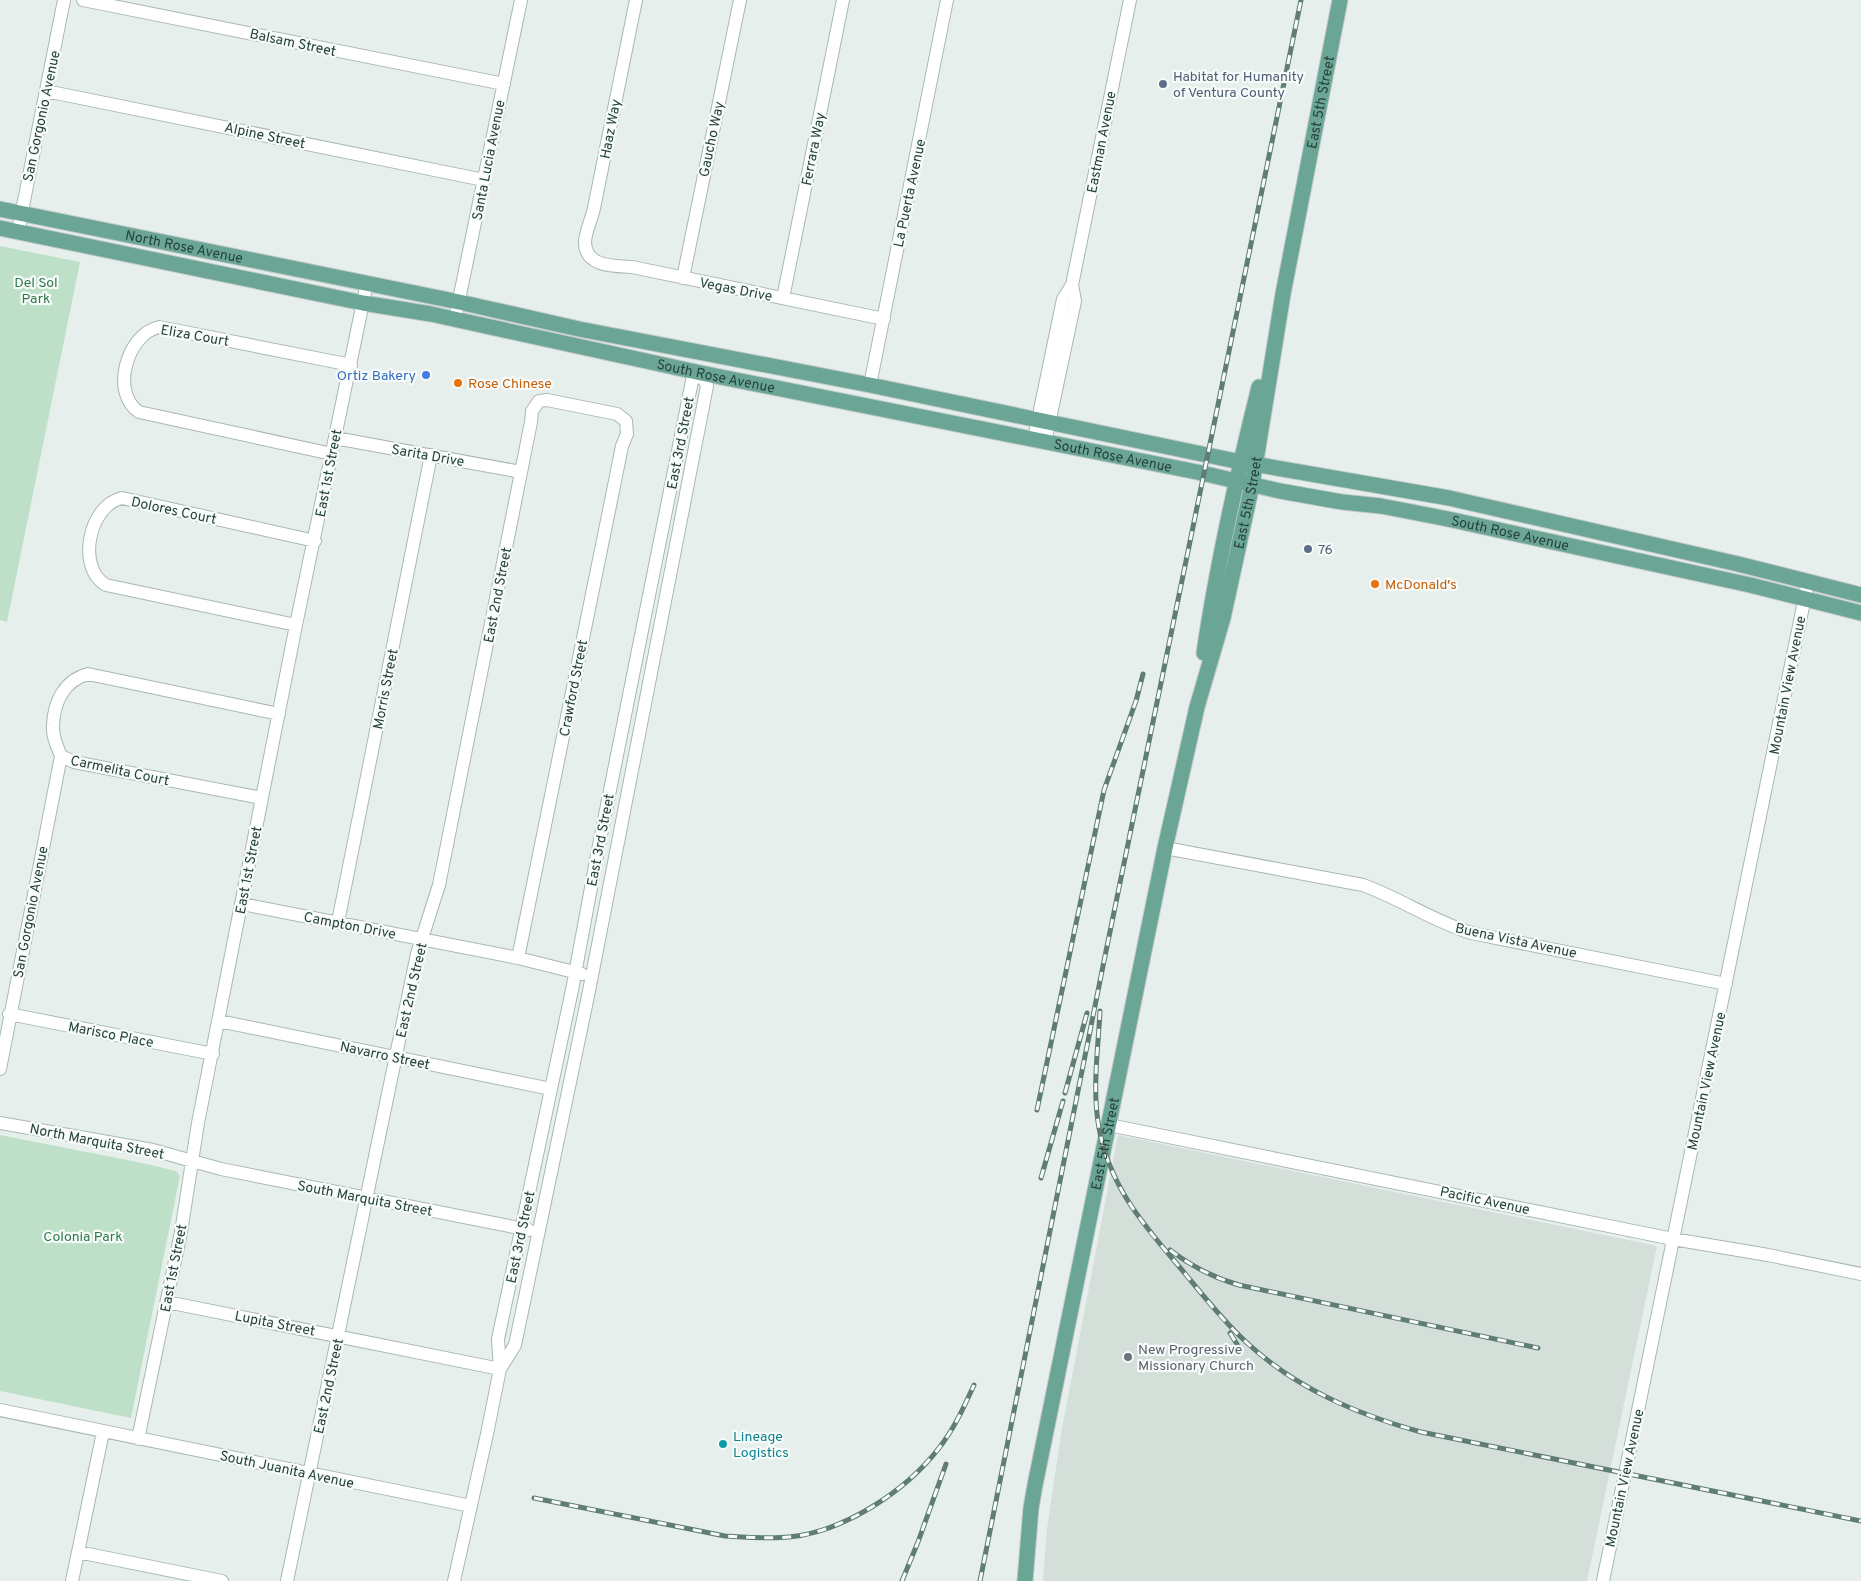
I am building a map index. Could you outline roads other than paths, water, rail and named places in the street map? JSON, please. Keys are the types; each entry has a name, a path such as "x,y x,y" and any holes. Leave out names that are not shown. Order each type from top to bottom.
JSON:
{"main road":[{"name":"East 5th Street","path":"1025,1581 1031,1508 1035,1485 1165,848 1197,707 1223,618 1252,485 1249,463 1340,0"},
{"name":"North Rose Avenue","path":"0,209 367,284"},
{"name":"North Rose Avenue","path":"0,228 363,303"},
{"name":"South Rose Avenue","path":"367,284 459,302 578,329 870,385 1249,463 1444,496 1861,594"},
{"name":"South Rose Avenue","path":"363,303 455,319 701,373 1040,440 1197,472 1236,482 1459,521 1804,598 1861,613"},
{"path":"490,327 500,320 568,334 578,329"},
{"name":"East 5th Street","path":"1197,707 1210,610 1236,482 1249,463"},
{"path":"1459,521 1469,515 1538,530 1575,526"}],"street":[{"name":"San Gorgonio Avenue","path":"18,231 64,0"},
{"name":"Balsam Street","path":"83,0 504,84"},
{"name":"Santa Lucia Avenue","path":"455,319 521,0"},
{"name":"Haaz Way","path":"590,256 585,243 586,237 594,208 636,0"},
{"name":"Gaucho Way","path":"683,278 740,0"},
{"name":"Ferrara Way","path":"783,298 843,0"},
{"name":"La Puerta Avenue","path":"870,385 947,0"},
{"name":"Eastman Avenue","path":"1040,440 1075,301 1072,285 1130,0"},
{"name":"Alpine Street","path":"46,91 484,180"},
{"name":"Vegas Drive","path":"590,256 603,264 632,267 884,319"},
{"name":"East 1st Street","path":"138,1438 181,1232 198,1123 296,625 367,284"},
{"name":"Eliza Court","path":"332,454 140,412 130,403 124,381 125,370 128,358 139,338 146,331 158,327 351,365"},
{"path":"701,373 704,354"},
{"name":"East 3rd Street","path":"454,1581 500,1369 498,1339 575,972 692,381 701,373 707,386 592,976 515,1345 500,1369"},
{"name":"East 2nd Street","path":"287,1581 417,954 439,885 532,410 539,401 556,400 609,411 624,418"},
{"name":"Crawford Street","path":"518,958 614,481 622,446 627,434 624,418"},
{"name":"Sarita Drive","path":"335,438 521,472"},
{"name":"Morris Street","path":"338,922 431,455"},
{"name":"Dolores Court","path":"296,625 106,585 96,577 93,571 90,556 92,534 101,514 110,503 122,498 315,541"},
{"name":"Mountain View Avenue","path":"1603,1581 1808,582"},
{"name":"Carmelita Court","path":"262,798 74,762 61,756 53,726 58,701 69,684 78,677 88,674 279,714"},
{"name":"San Gorgonio Avenue","path":"0,1069 61,756"},
{"name":"Buena Vista Avenue","path":"1165,848 1363,886 1386,894 1448,926 1471,933 1726,984"},
{"name":"Campton Drive","path":"242,904 518,958 592,976"},
{"name":"Marisco Place","path":"10,1014 213,1054"},
{"name":"Navarro Street","path":"219,1022 551,1089"},
{"name":"North Marquita Street","path":"0,1124 153,1150 193,1161"},
{"name":"Pacific Avenue","path":"1109,1125 1673,1239 1768,1255 1861,1274"},
{"path":"542,1132 559,1136"},
{"name":"South Marquita Street","path":"193,1161 221,1169 538,1232"},
{"name":"Lupita Street","path":"167,1302 500,1369"},
{"name":"South Juanita Avenue","path":"0,1410 471,1506"},
{"path":"72,1581 103,1432"},
{"path":"78,1552 222,1581"}],"railway":[{"path":"980,1581 1104,961 1301,0"},
{"path":"1037,1110 1104,790 1136,701 1143,674"},
{"path":"1100,1011 1096,1070 1097,1114 1104,1148 1110,1167 1119,1185 1151,1233 1218,1313 1245,1341 1284,1373 1350,1408 1421,1432 1861,1521"},
{"path":"1065,1093 1087,1013"},
{"path":"1041,1178 1063,1101"},
{"path":"1170,1250 1203,1271 1239,1285 1538,1348"},
{"path":"1230,1333 1240,1349"},
{"path":"534,1498 725,1536 773,1538 810,1534 852,1518 872,1507 892,1494 909,1479 925,1464 944,1441 974,1385"},
{"path":"902,1581 946,1464"}],"place":[{"name":"Habitat for Humanity of Ventura County","path":"1163,84"},
{"name":"Ortiz Bakery","path":"426,375"},
{"name":"Rose Chinese","path":"458,383"},
{"name":"76","path":"1308,549"},
{"name":"McDonald's","path":"1375,584"},
{"name":"New Progressive Missionary Church","path":"1128,1357"},
{"name":"Lineage Logistics","path":"723,1444"}],"park label":[{"name":"Del Sol Park","path":"36,290"},
{"name":"Colonia Park","path":"83,1236"}]}
